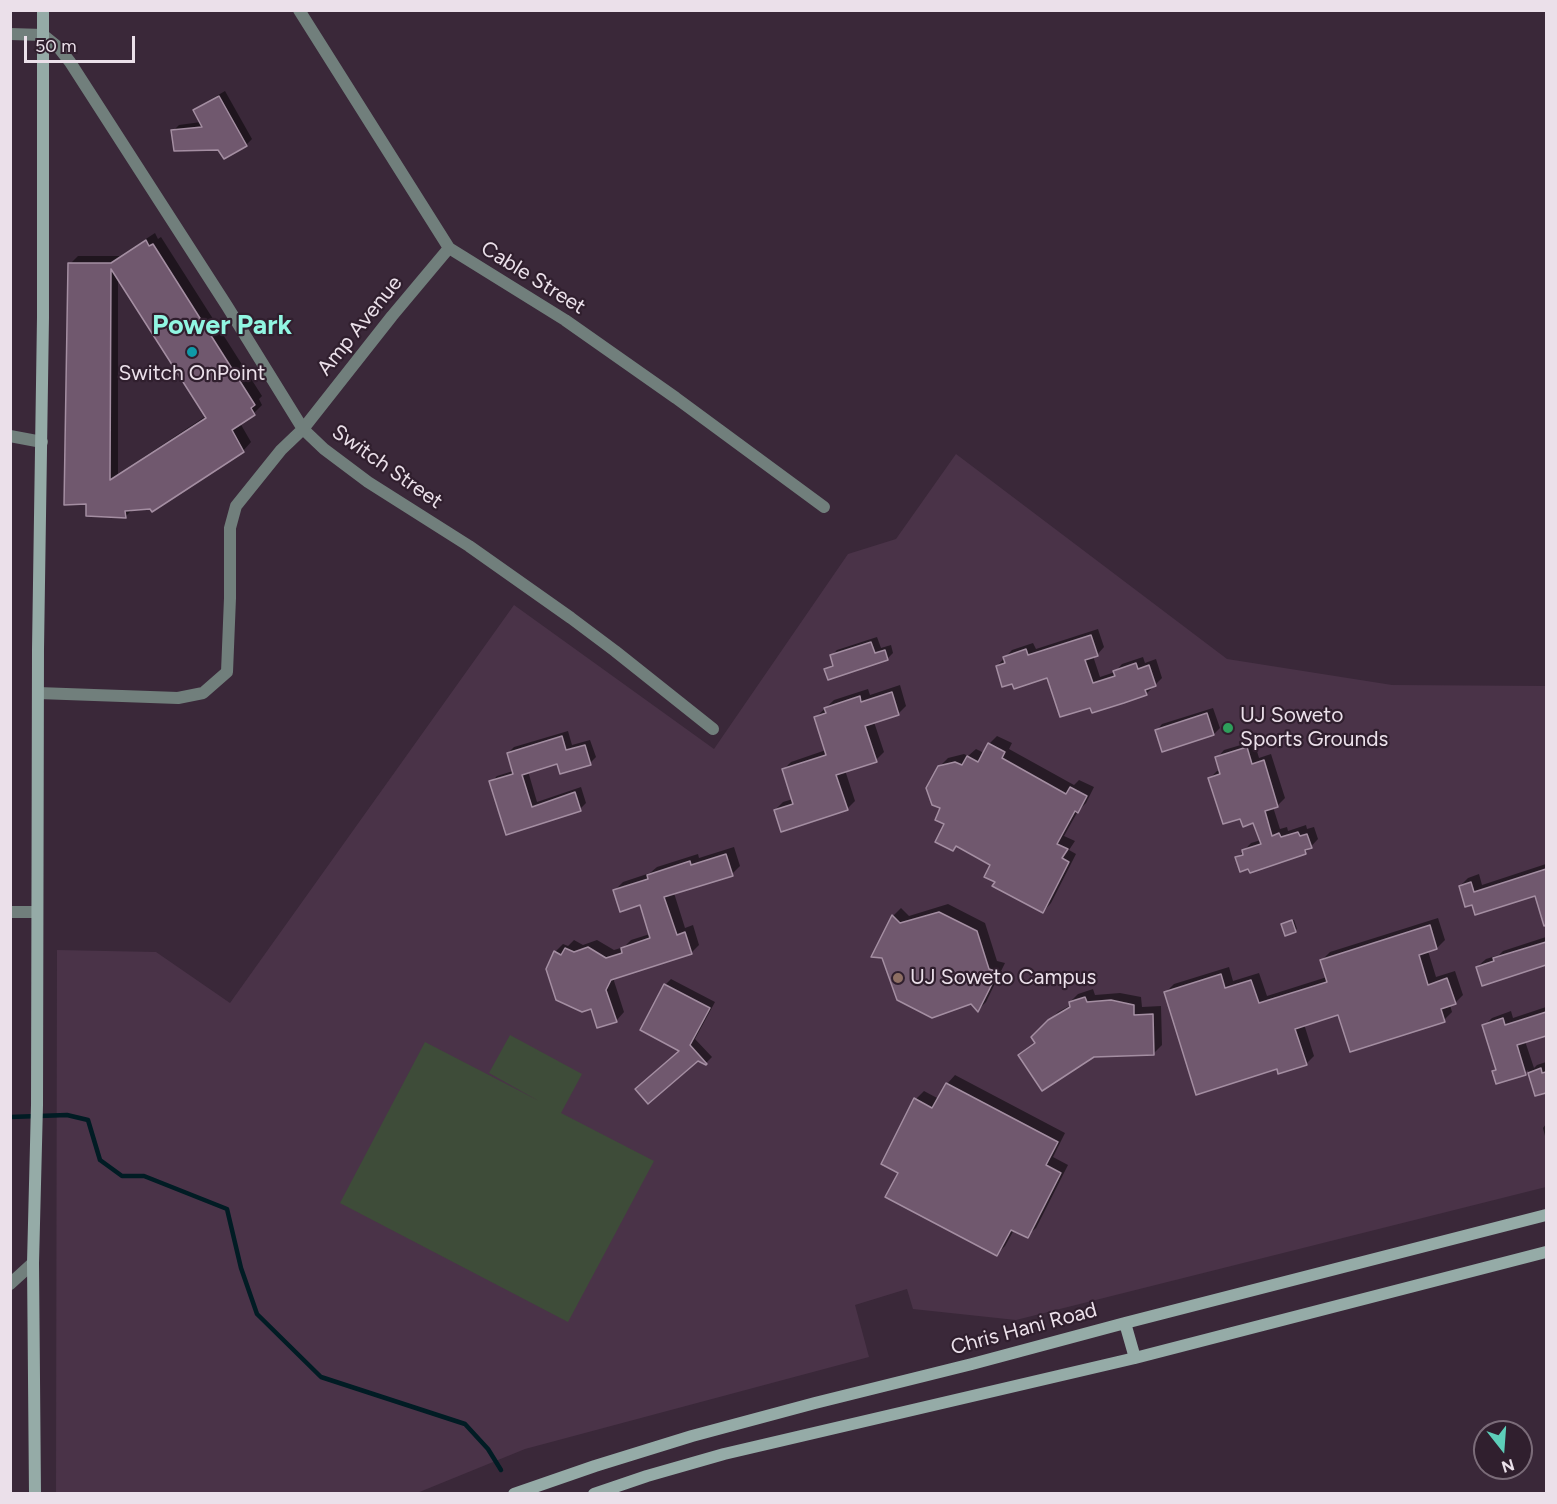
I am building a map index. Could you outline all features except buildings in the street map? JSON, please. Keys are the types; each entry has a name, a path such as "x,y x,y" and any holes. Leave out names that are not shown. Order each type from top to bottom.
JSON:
{"main road":[{"path":"35,1494 33,1263 37,1105 43,10"},
{"name":"Chris Hani Road","path":"514,1494 692,1436 1546,1215"},
{"path":"594,1494 724,1454 1135,1358 1546,1252"},
{"path":"1125,1323 1135,1358"}],"street":[{"name":"Cable Street","path":"299,10 449,248 565,320 667,391 824,507"},
{"path":"10,34 43,35"},
{"name":"Switch Street","path":"43,35 59,48 75,68 303,429 324,449 368,482 469,546 572,618 713,729"},
{"name":"Amp Avenue","path":"38,693 178,698 203,693 227,672 230,528 236,506 281,450 303,429 449,248"},
{"path":"10,436 42,442"},
{"path":"10,912 37,912"},
{"path":"10,1284 33,1263"}],"shaded area":[{"name":"UJ Soweto Campus","path":"956,454 1227,659 1392,685 1546,686 1546,1187 1016,1320 913,1309 907,1289 855,1305 869,1357 525,1449 417,1493 56,1494 57,950 156,952 230,1003 514,605 714,749 848,554 896,539"}],"green space":[{"path":"510,1035 582,1074 561,1113 654,1161 568,1322 340,1203 425,1042 539,1101 489,1073"}],"waterway":[{"path":"10,1117 67,1115 88,1120 100,1160 122,1176 144,1176 227,1209 241,1268 257,1314 321,1377 465,1424 488,1449 501,1470"}],"place":[{"name":"Switch OnPoint","path":"192,352"},
{"name":"UJ Soweto Sports Grounds","path":"1228,728"},
{"name":"UJ Soweto Campus","path":"898,978"}],"district":[{"name":"Power Park","path":"222,326"}]}
